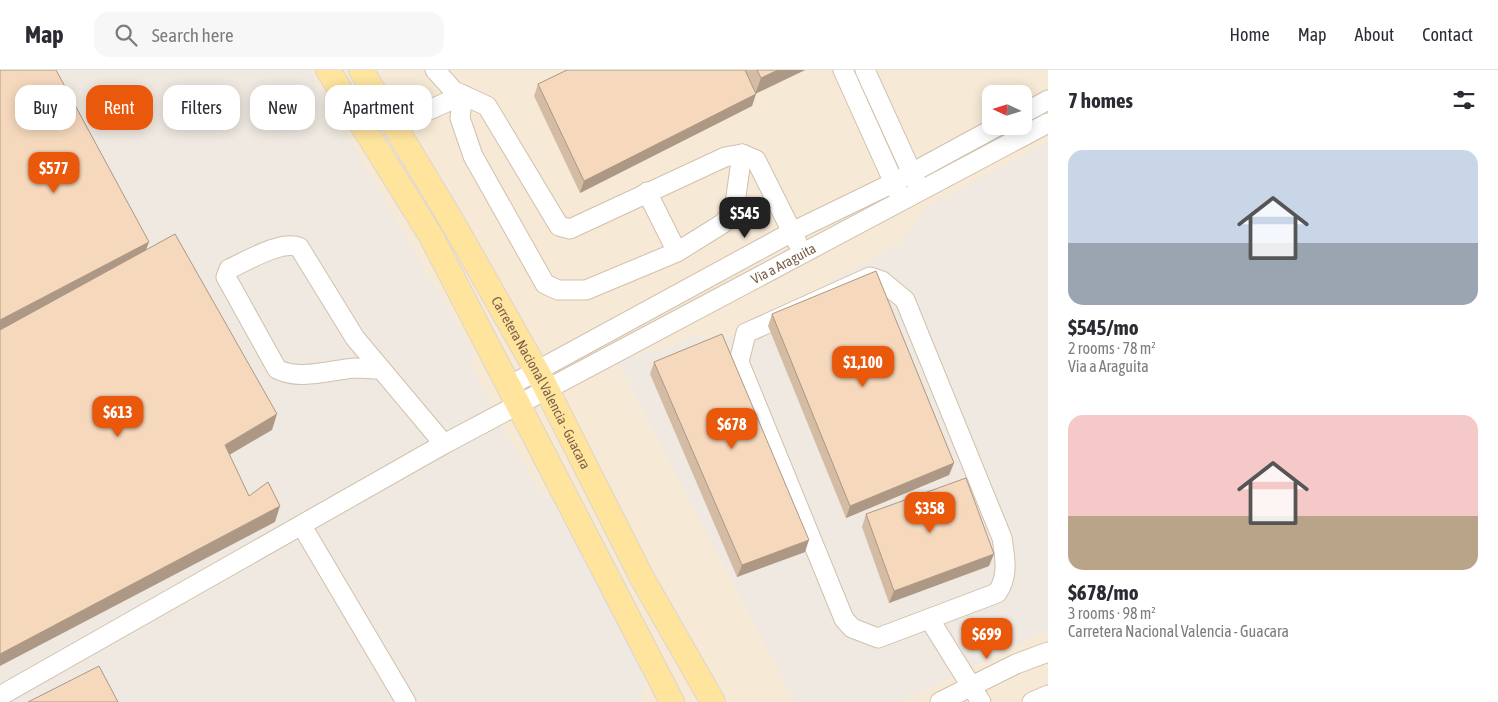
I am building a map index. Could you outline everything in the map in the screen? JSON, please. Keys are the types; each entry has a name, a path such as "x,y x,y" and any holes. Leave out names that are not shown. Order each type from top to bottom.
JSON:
{"main road":[{"name":"Carretera Nacional Valencia - Guacara","path":"328,70 432,236 672,702"},
{"name":"Carretera Nacional Valencia - Guacara","path":"361,70 370,85"},
{"name":"Carretera Nacional Valencia - Guacara","path":"398,130 542,380 642,578 713,702"}],"street":[{"path":"435,70 454,91 487,106 559,226 570,229 725,157 742,154 756,160 801,252"},
{"path":"843,70 895,182 901,200"},
{"path":"865,70 920,190"},
{"path":"432,109 463,95"},
{"path":"463,95 460,118 474,156 545,284 558,290 586,290 678,252 722,224 731,215 735,203 742,154"},
{"path":"1032,109 1048,100"},
{"name":"Via a Araguita","path":"542,380 801,252 1048,122"},
{"name":"Via a Araguita","path":"0,696 444,444 514,396 792,232 895,182 982,134"},
{"path":"647,192 678,252"},
{"path":"379,369 356,368 312,374 286,374 277,369 226,277 229,269 282,246 292,244 299,247 355,338 379,369 444,444"},
{"path":"870,277 882,281 904,300 1002,538 1006,564 1004,583 997,593 930,620 878,638 852,628 844,619 739,362 746,333 870,277"},
{"path":"302,526 406,702"},
{"path":"930,620 976,694"},
{"path":"940,702 976,694 1016,664 1048,652"},
{"path":"1032,702 1048,695"}],"shaded area":[{"path":"0,70 1048,70 1048,702 0,702"},
{"path":"0,70 309,70 325,97 325,130 344,130 473,351 472,368 537,488 553,502 647,678 641,702 0,702"},
{"path":"1048,142 1048,630 902,702 795,702 617,361 629,355 662,350 695,335 720,343 902,242 925,208"}],"building":[{"path":"0,70 56,70 64,85 15,85 15,130 76,130 76,107 86,125 86,130 88,130 149,242 0,320"},
{"path":"567,70 745,70 756,94 584,181 538,84"},
{"path":"757,70 778,70 761,78"},
{"path":"175,234 277,414 225,445 249,496 268,482 280,506 0,654 0,330"},
{"path":"876,271 954,463 850,506 772,314"},
{"path":"722,334 809,540 742,565 654,362"},
{"path":"966,478 994,554 894,591 866,514"},
{"path":"99,666 118,702 28,702"}]}
